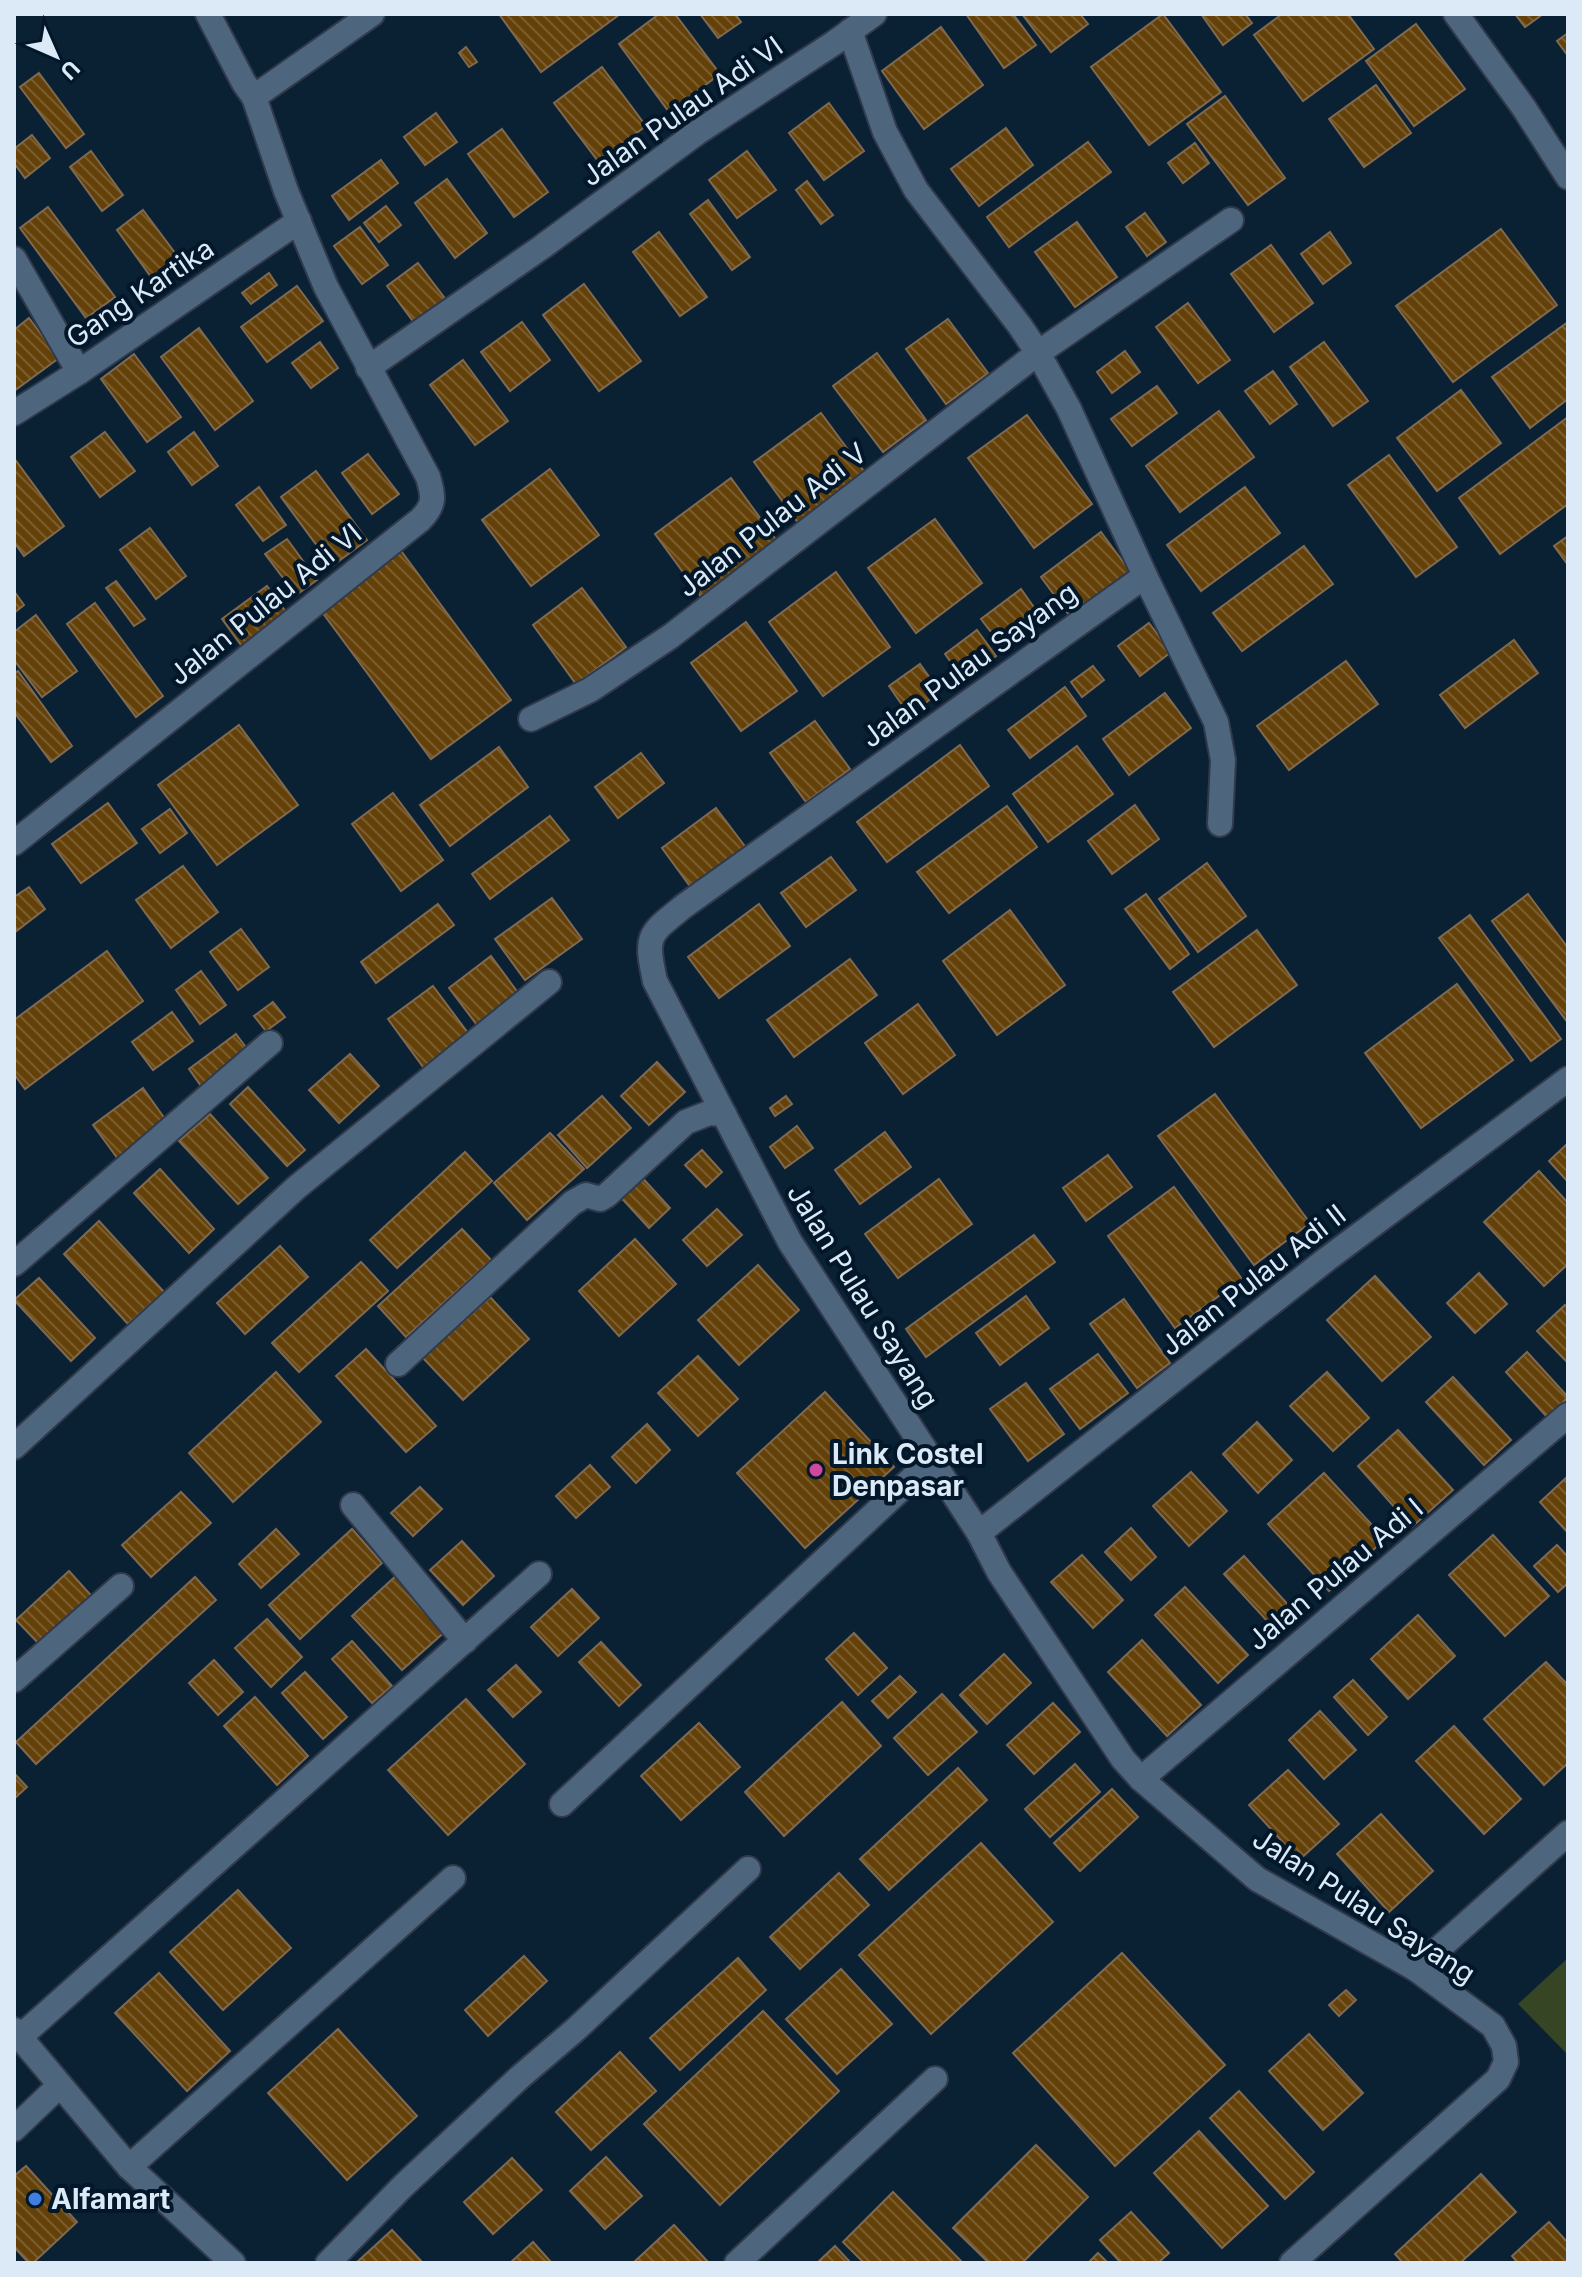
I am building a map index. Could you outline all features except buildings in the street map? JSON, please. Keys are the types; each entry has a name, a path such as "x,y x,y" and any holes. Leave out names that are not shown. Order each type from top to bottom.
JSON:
{"street":[{"name":"Jalan Pulau Adi VI","path":"14,843 427,513 432,505 428,477 326,287 286,191 254,97 208,14"},
{"path":"254,97 372,14"},
{"name":"Jalan Pulau Adi VI","path":"368,368 542,247 698,132 874,14"},
{"path":"1456,14 1524,108 1568,177"},
{"path":"850,31 885,132 916,190 1020,326 1069,409 1216,722 1223,760 1220,824"},
{"name":"Jalan Pulau Adi V","path":"531,719 590,690 671,636 1038,353 1231,220"},
{"name":"Gang Kartika","path":"14,413 299,221"},
{"path":"14,259 79,372"},
{"name":"Jalan Pulau Sayang","path":"1145,576 684,906 656,929 648,951 655,981 790,1242 979,1533 999,1572 1123,1759 1141,1779 1257,1879 1416,1969 1493,2026 1504,2046 1506,2062 1498,2079 1292,2263"},
{"path":"14,1447 297,1187 549,982"},
{"path":"14,1264 270,1043"},
{"name":"Jalan Pulau Adi II","path":"979,1533 1327,1259 1568,1079"},
{"path":"398,1364 572,1203 586,1195 600,1199 607,1195 686,1122 709,1113 724,1114"},
{"name":"Jalan Pulau Adi I","path":"1141,1779 1568,1415"},
{"path":"562,1804 931,1461"},
{"path":"353,1505 465,1641"},
{"path":"233,2263 129,2167 17,2033 539,1574"},
{"path":"14,1680 121,1586"},
{"path":"1416,1969 1568,1833"},
{"path":"328,2263 415,2175 748,1869"},
{"path":"129,2167 453,1878"},
{"path":"737,2263 935,2079"},
{"path":"14,2129 60,2085"}],"green space":[{"path":"1568,1958 1568,2055 1518,2004"}],"place":[{"name":"Link Costel Denpasar","path":"816,1470"},
{"name":"Alfamart","path":"35,2199"}]}
